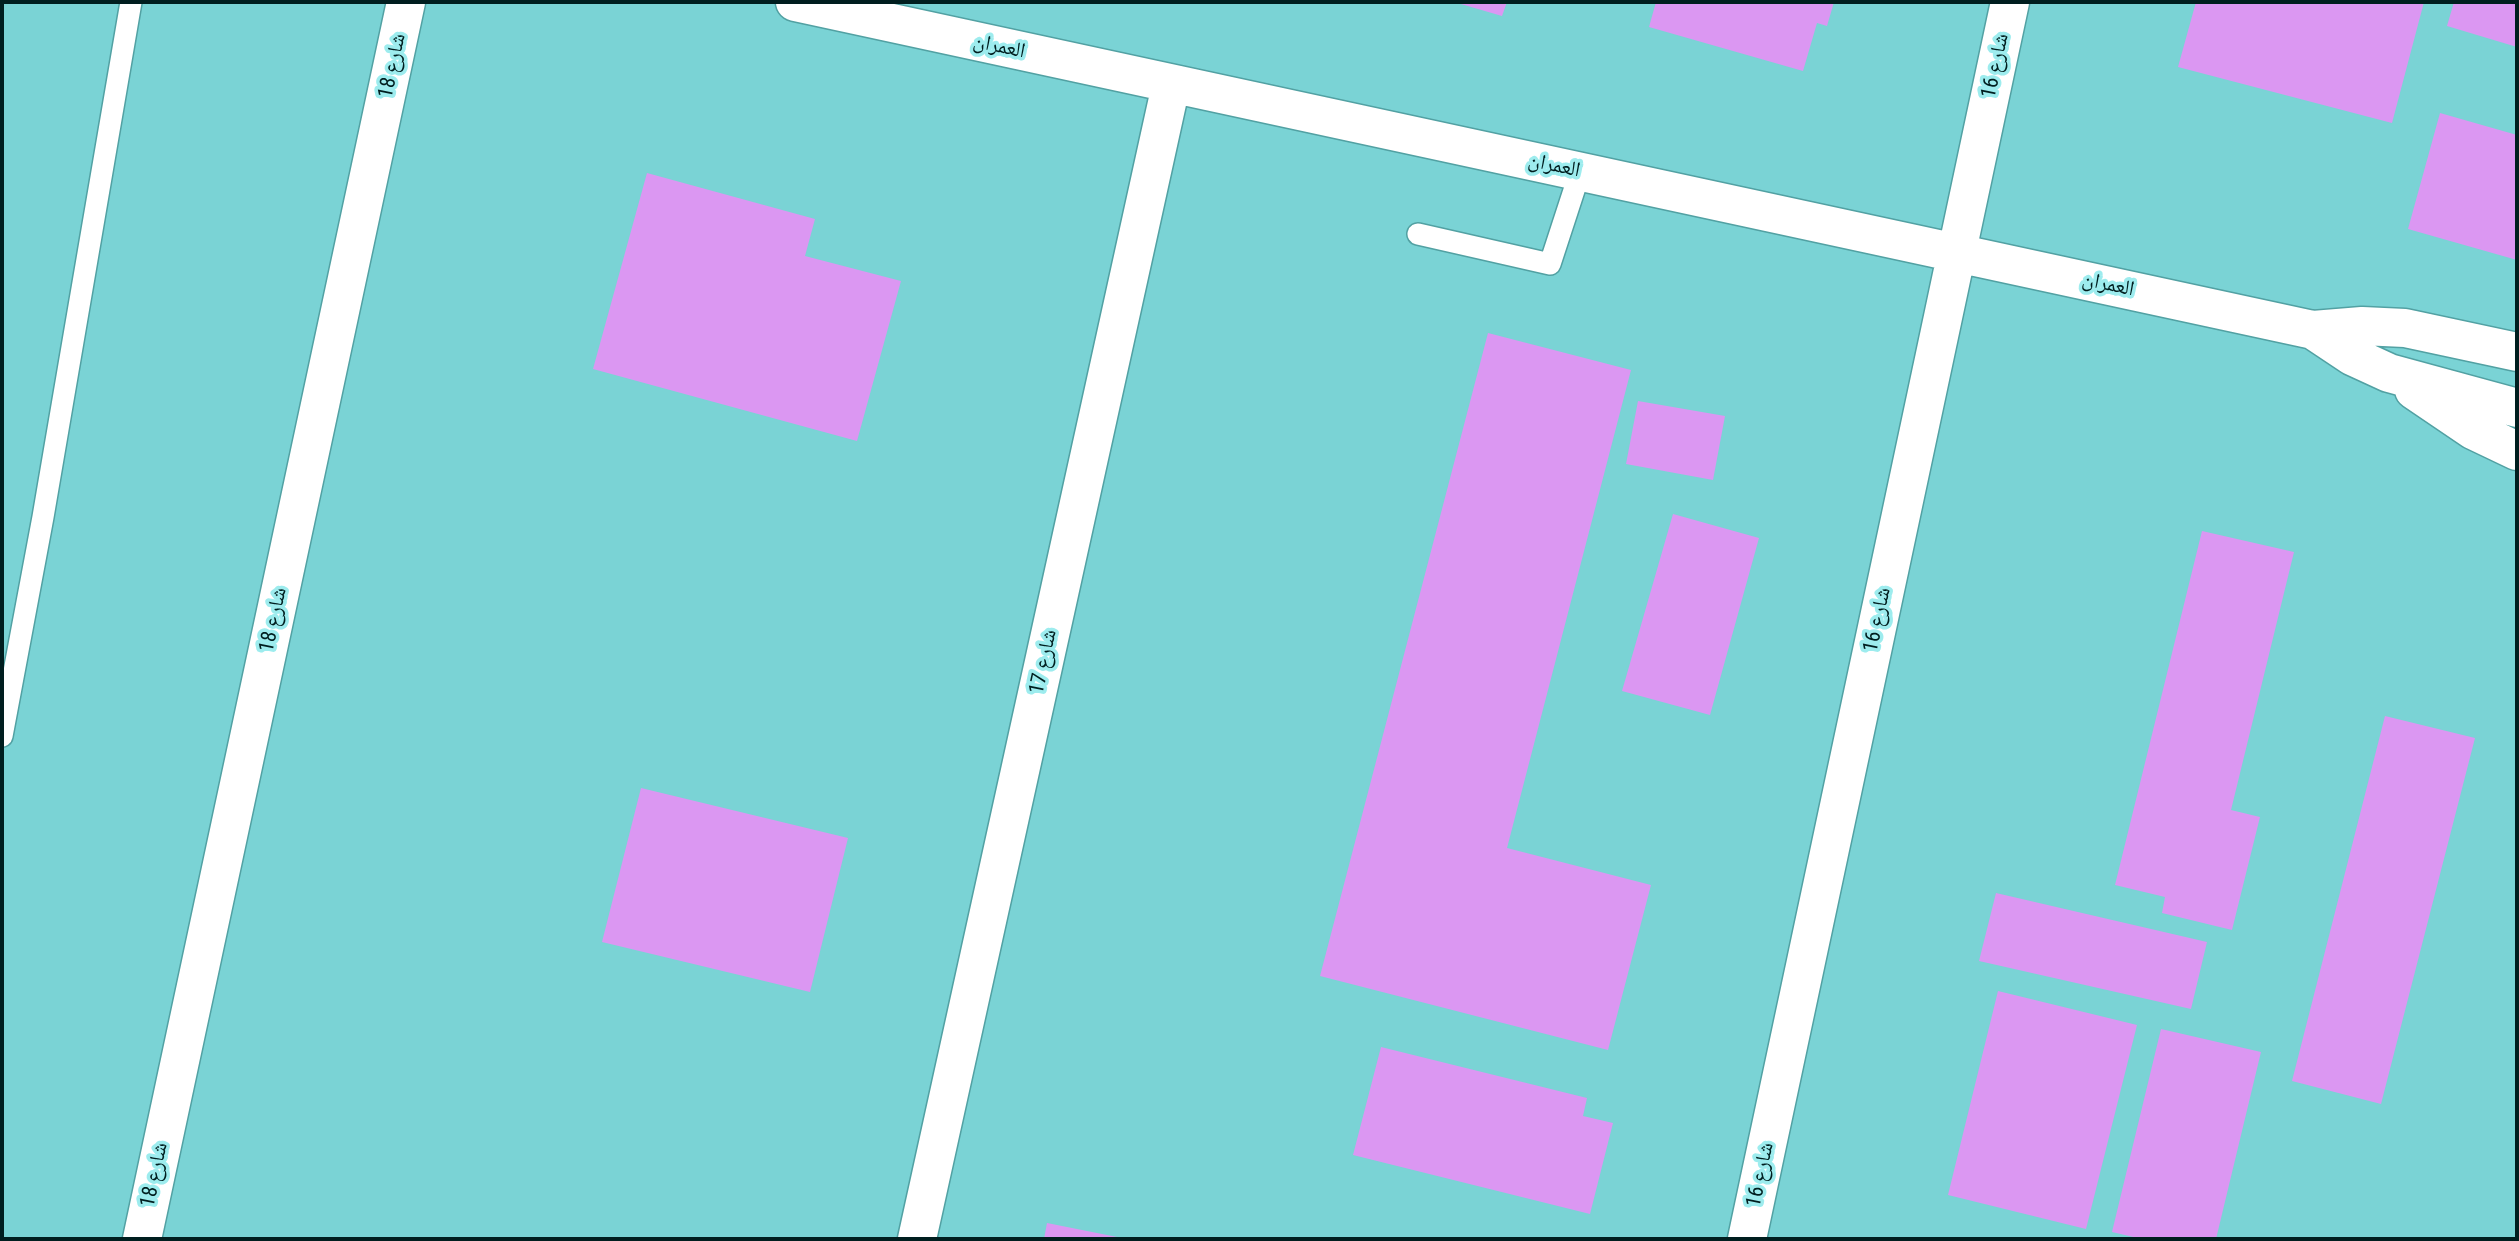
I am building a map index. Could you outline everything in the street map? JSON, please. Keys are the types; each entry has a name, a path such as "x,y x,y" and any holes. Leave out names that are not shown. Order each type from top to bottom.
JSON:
{"street":[{"name":"شارع 18","path":"142,1239 407,2"},
{"name":"العمران","path":"795,2 2313,330 2362,326 2405,328 2517,352"},
{"name":"شارع 16","path":"1747,1239 2010,2"},
{"name":"شارع 17","path":"917,1239 1171,85"},
{"path":"2405,328 2506,324 2517,326"},
{"name":"العمران","path":"2313,330 2352,356 2389,373 2517,408"},
{"path":"2389,373 2473,430 2517,450"}],"lane":[{"path":"2,736 131,2"},
{"path":"1418,234 1550,264 1580,172"}],"shaded area":[{"path":"2,2 2517,2 2517,1239 2,1239"}],"building":[{"path":"1454,2 1507,2 1502,16"},
{"path":"1656,2 1834,2 1827,26 1817,23 1803,71 1649,27"},
{"path":"2196,2 2424,2 2392,123 2178,67"},
{"path":"2454,2 2517,2 2517,47 2447,26"},
{"path":"2440,113 2517,135 2517,260 2408,229"},
{"path":"647,173 815,219 805,256 901,281 857,441 593,369"},
{"path":"1488,333 1631,370 1507,848 1651,885 1608,1050 1320,976"},
{"path":"1638,401 1725,416 1713,480 1626,464"},
{"path":"1673,514 1759,538 1710,715 1622,691"},
{"path":"2202,531 2294,552 2231,810 2260,817 2232,930 2162,913 2165,897 2115,885"},
{"path":"2385,716 2475,738 2381,1104 2292,1081"},
{"path":"641,788 848,838 810,992 602,942"},
{"path":"1996,893 2207,942 2191,1009 1979,961"},
{"path":"1998,991 2137,1025 2086,1229 1948,1195"},
{"path":"2161,1029 2261,1052 2216,1239 2142,1239 2112,1232"},
{"path":"1381,1047 1587,1098 1583,1116 1613,1123 1590,1214 1353,1155"},
{"path":"1047,1223 1122,1238 1122,1239 1044,1239"}]}
